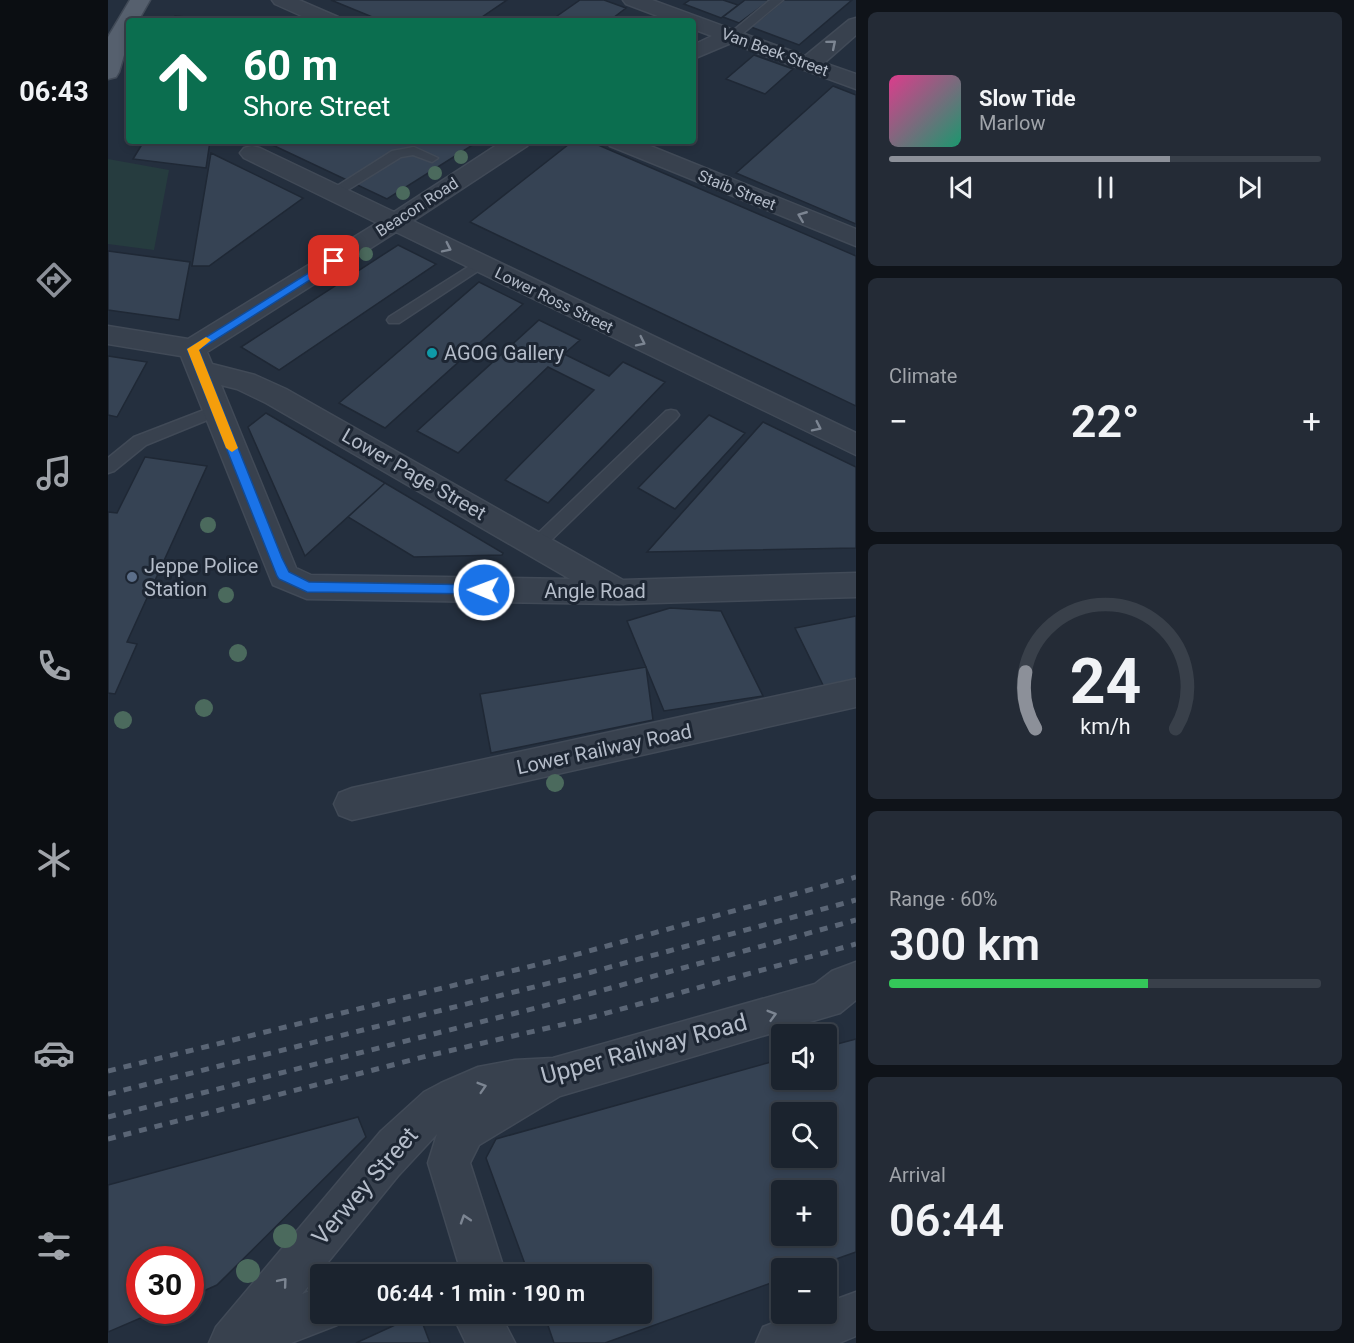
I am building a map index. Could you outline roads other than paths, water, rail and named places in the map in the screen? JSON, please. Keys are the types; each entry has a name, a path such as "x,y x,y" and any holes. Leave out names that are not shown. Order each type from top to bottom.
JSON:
{"main road":[{"path":"130,18 140,0"},
{"path":"108,72 119,36 126,24"}],"street":[{"path":"282,0 325,18"},
{"name":"Van Beek Street","path":"633,0 681,18"},
{"name":"Van Beek Street","path":"696,23 856,82"},
{"path":"809,64 856,24"},
{"path":"696,52 731,36"},
{"name":"Beacon Road","path":"197,360 394,223 514,144"},
{"name":"Staib Street","path":"625,144 856,238"},
{"name":"Lower Ross Street","path":"252,153 856,446"},
{"name":"Lower Page Street","path":"108,335 197,360 276,396 620,592"},
{"name":"Angle Road","path":"197,360 284,576 307,587 620,592 856,585"},
{"name":"Lower Railway Road","path":"352,804 856,693"},
{"name":"Upper Railway Road","path":"430,1113 480,1086 510,1080 553,1078 846,993"},
{"path":"481,1264 449,1163 453,1147 464,1130 553,1078"},
{"name":"Verwey Street","path":"232,1343 384,1160 430,1113"},
{"name":"Verwey Street","path":"232,1343 310,1313"},
{"path":"780,1343 856,1314"},
{"path":"480,1324 492,1343"},
{"path":"500,1324 506,1343"}],"lane":[{"path":"731,36 777,0"},
{"path":"333,193 397,154 414,151 432,158"},
{"path":"394,320 479,264"},
{"path":"108,467 140,441 217,410"},
{"path":"536,545 671,415"}],"railway":[{"path":"108,1071 560,959 856,877"},
{"path":"108,1094 566,979 856,900"},
{"path":"108,1117 571,999 856,920"},
{"path":"108,1139 427,1056 578,1021 856,944"}],"place":[{"name":"AGOG Gallery","path":"432,353"},
{"name":"Jeppe Police Station","path":"132,577"}]}
